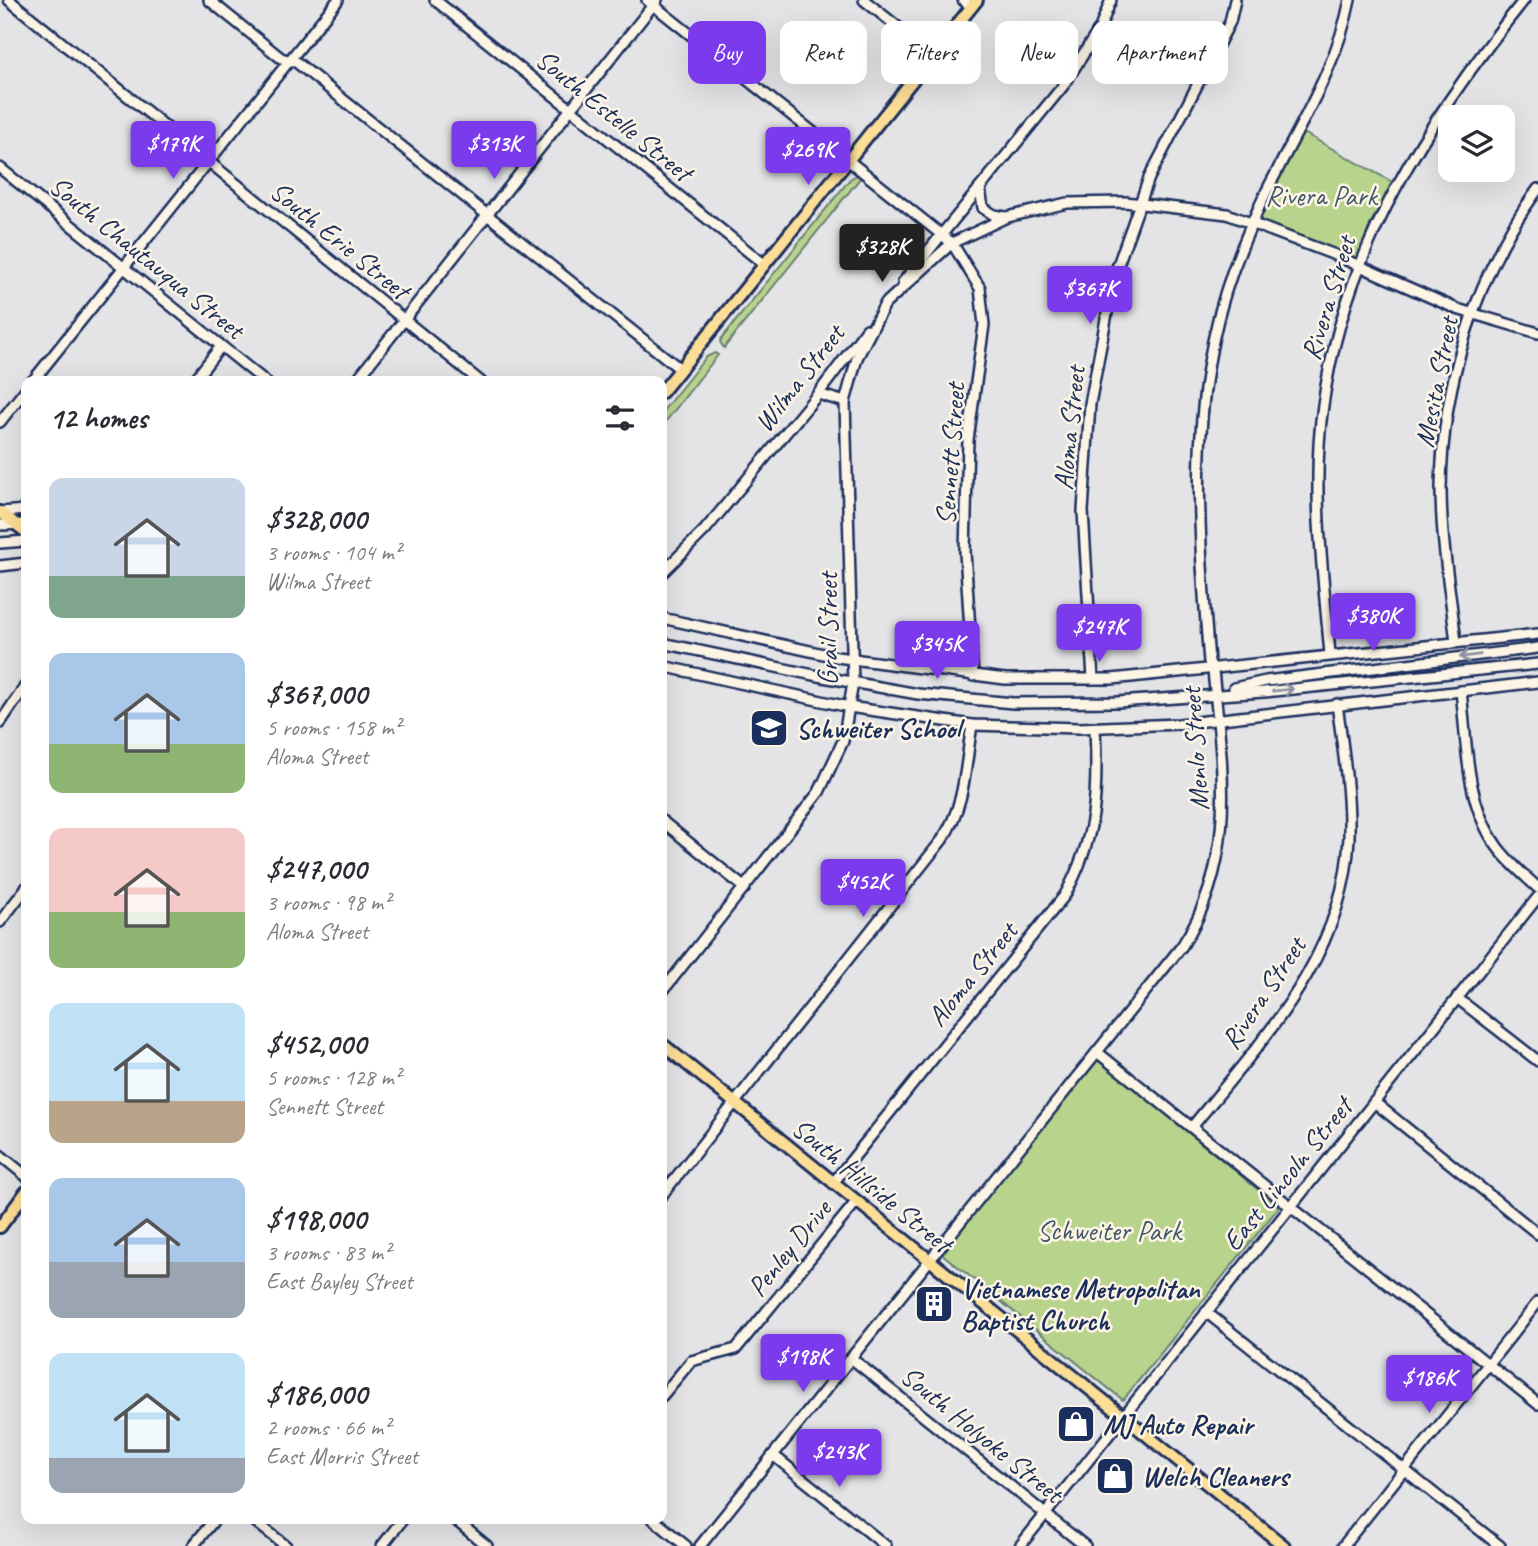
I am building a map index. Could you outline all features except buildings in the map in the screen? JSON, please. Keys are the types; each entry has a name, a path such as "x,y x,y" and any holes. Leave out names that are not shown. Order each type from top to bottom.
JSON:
{"main road":[{"path":"957,21 971,2"},
{"path":"667,386 910,84"},
{"path":"0,512 21,523"},
{"name":"South Hillside Street","path":"667,1048 1284,1546"},
{"path":"0,1227 21,1199"}],"street":[{"path":"209,0 281,58 296,62 680,369"},
{"path":"37,376 338,0"},
{"name":"South Estelle Street","path":"435,0 765,265"},
{"path":"864,0 890,21"},
{"name":"Wilma Street","path":"667,568 705,530 818,394 885,304 1063,86 1100,28 1111,0"},
{"name":"Aloma Street","path":"1093,679 1083,511 1090,404 1114,276 1149,178 1230,22 1235,0"},
{"name":"Menlo Street","path":"701,1546 1182,946 1207,895 1223,824 1224,790 1213,670 1209,662 1197,512 1199,437 1211,353 1233,271 1273,177 1332,66 1350,0"},
{"name":"Rivera Street","path":"1331,654 1318,527 1323,406 1337,328 1359,265 1388,201 1438,116 1524,0"},
{"name":"South Erie Street","path":"14,2 474,376"},
{"path":"360,376 652,2 953,243"},
{"name":"South Chautauqua Street","path":"0,168 258,376"},
{"path":"981,184 979,196 983,208 993,215 1007,217"},
{"name":"Mesita Street","path":"1456,642 1441,488 1446,419 1471,313 1516,219 1538,189"},
{"path":"885,304 953,243 1007,217 1067,203 1140,203 1227,214 1359,265 1471,313 1538,333"},
{"name":"Sennett Street","path":"953,243 980,288 984,325 968,440 965,552 973,676"},
{"name":"Grail Street","path":"667,986 819,792 843,741 853,683 845,402 857,358 885,304"},
{"path":"198,376 221,346"},
{"path":"818,394 845,402"},
{"path":"0,422 21,395"},
{"path":"0,512 21,510"},
{"path":"0,525 21,524"},
{"path":"0,542 21,541"},
{"path":"0,566 21,564"},
{"path":"667,619 852,659 1004,679 1093,679 1213,670 1331,654 1538,634"},
{"path":"667,644 918,694 1013,702 1117,702 1215,693 1264,692 1538,664"},
{"path":"1215,693 1266,681 1538,648"},
{"path":"667,667 849,707 972,725 1095,728 1217,719 1538,682"},
{"path":"1461,691 1473,793 1481,817 1496,846 1538,888"},
{"path":"0,723 21,692"},
{"name":"Rivera Street","path":"1192,1127 1304,984 1332,928 1343,887 1349,837 1347,788 1337,704"},
{"path":"667,1189 953,823 963,792 972,725"},
{"name":"Aloma Street","path":"833,1183 1065,895 1077,873 1094,822 1097,789 1095,728"},
{"path":"667,825 745,888"},
{"path":"0,922 21,895"},
{"name":"East Lincoln Street","path":"1020,1546 1538,897"},
{"path":"1457,998 1538,1061"},
{"path":"1097,1052 1538,1404"},
{"path":"1374,1102 1538,1234"},
{"path":"0,1155 21,1172"},
{"name":"Penley Drive","path":"667,1390 691,1361 736,1349 856,1202"},
{"path":"1343,1546 1538,1302"},
{"path":"1206,1312 1500,1546"},
{"name":"South Holyoke Street","path":"851,1358 1085,1546"},
{"path":"773,1455 886,1546"},
{"path":"193,1546 211,1524"},
{"path":"258,1524 286,1546"},
{"path":"382,1546 399,1524"},
{"path":"460,1524 487,1546"},
{"path":"659,1524 686,1546"}],"green space":[{"name":"Rivera Park","path":"1302,132 1394,183 1371,222 1358,260 1259,220"},
{"path":"857,175 861,177 724,348 720,342 722,338 850,179"},
{"path":"715,353 718,355 667,420 667,406 706,357"},
{"name":"Schweiter Park","path":"1098,1058 1279,1207 1123,1400 941,1253"}],"place":[{"name":"Schweiter School","path":"769,728"},
{"name":"Vietnamese Metropolitan Baptist Church","path":"934,1304"},
{"name":"MJ Auto Repair","path":"1076,1424"},
{"name":"Welch Cleaners","path":"1115,1476"}]}
